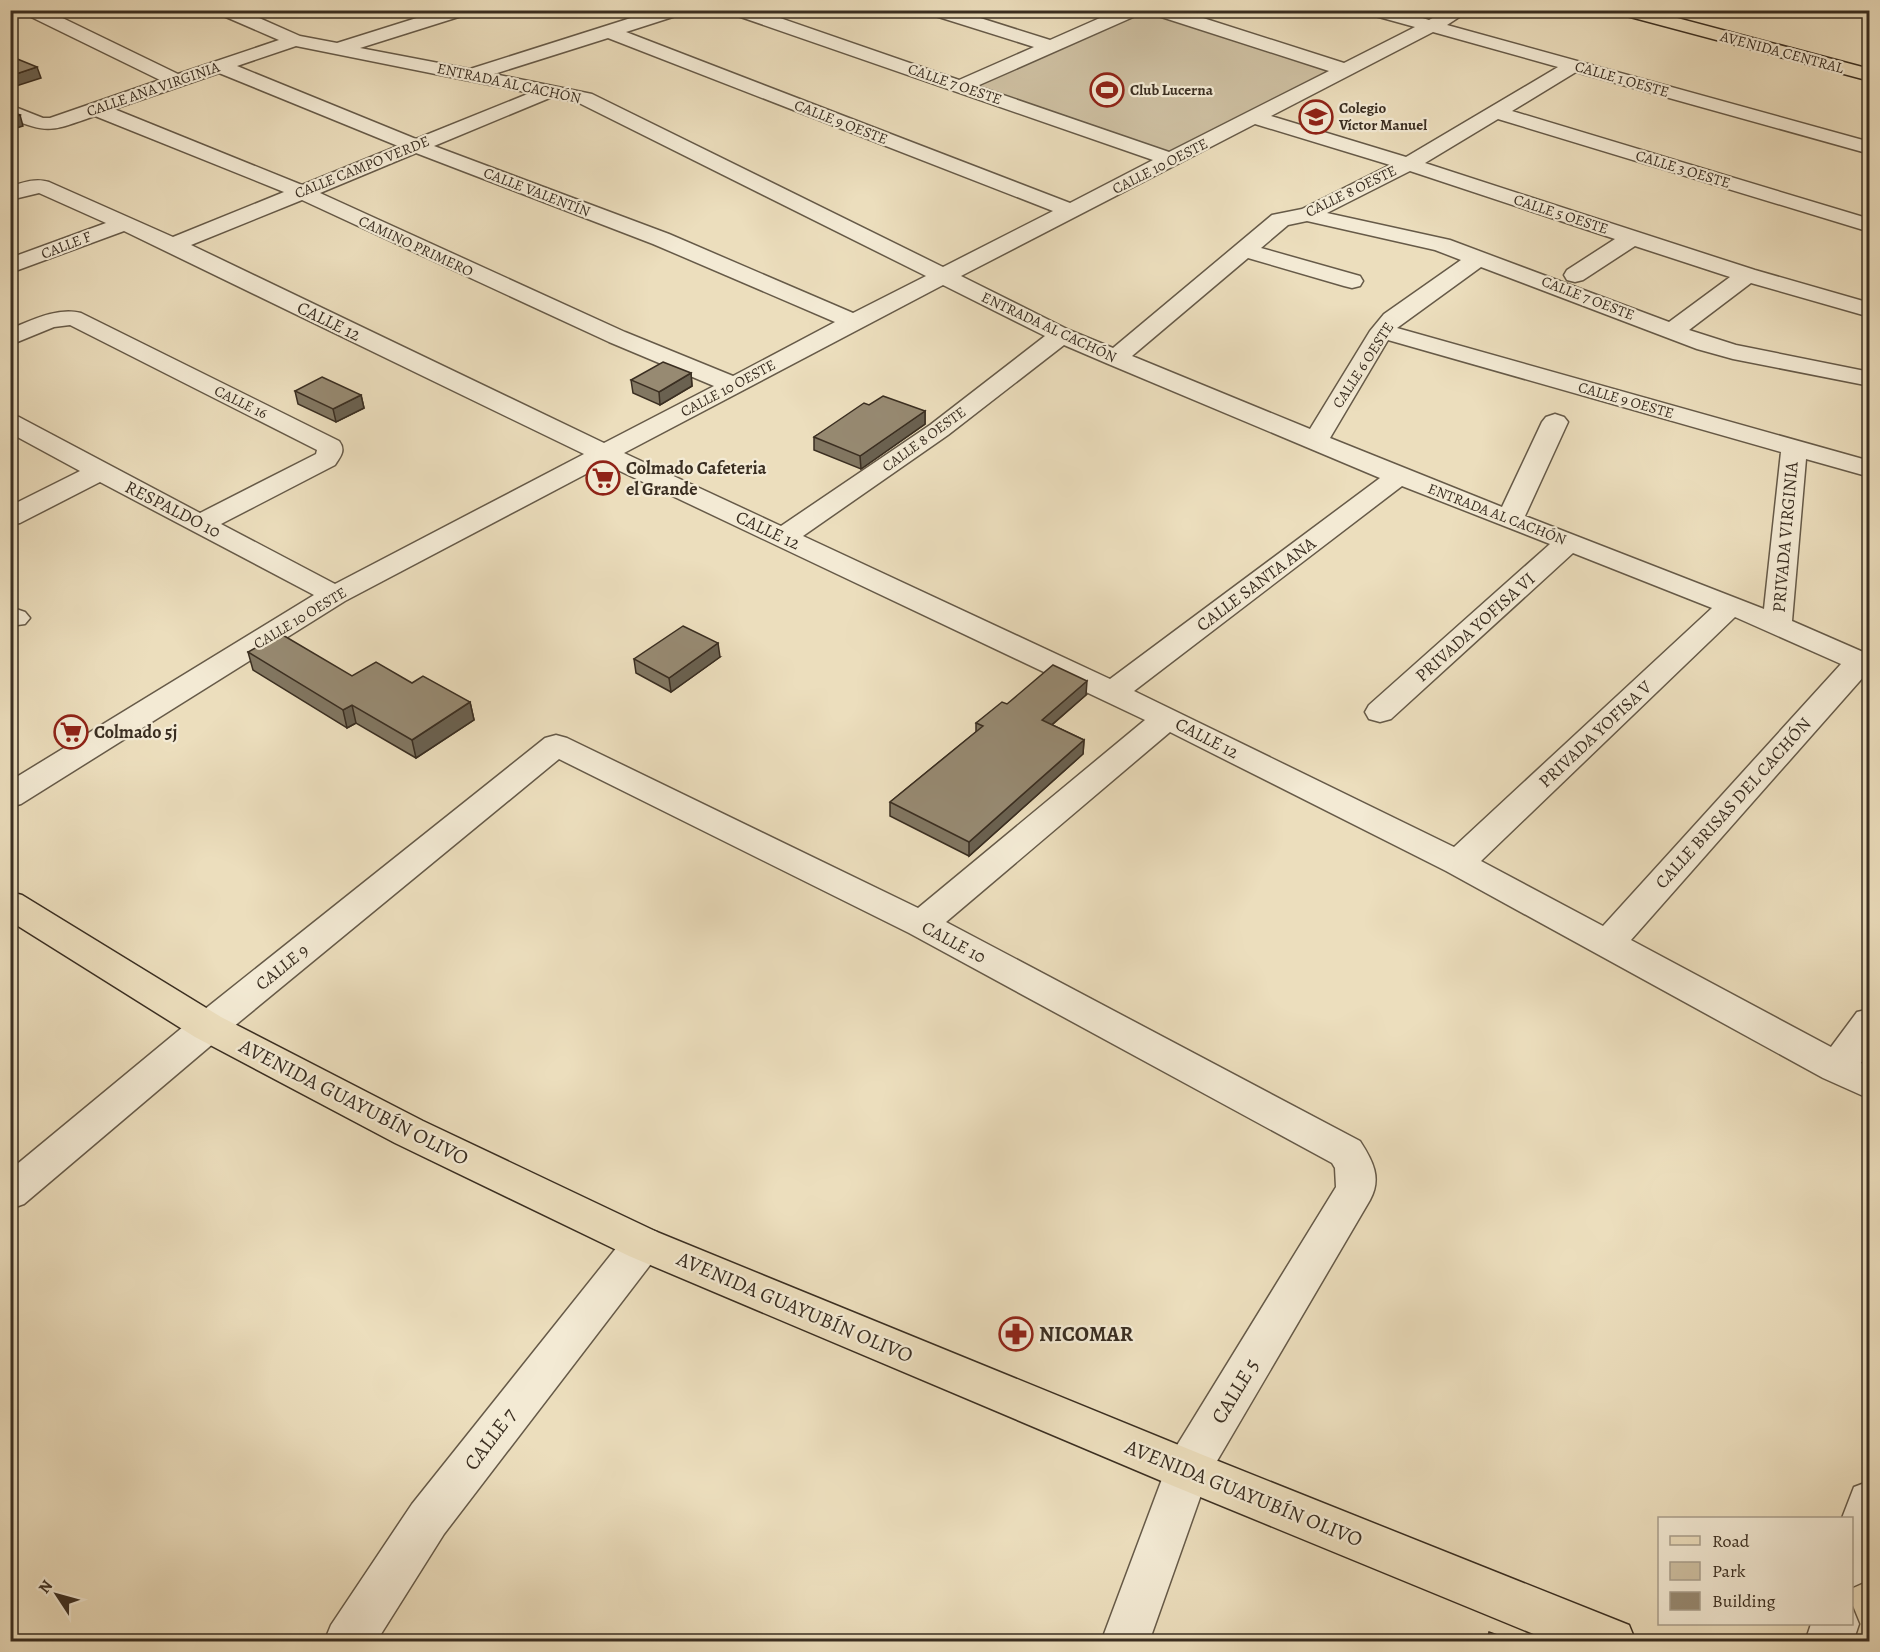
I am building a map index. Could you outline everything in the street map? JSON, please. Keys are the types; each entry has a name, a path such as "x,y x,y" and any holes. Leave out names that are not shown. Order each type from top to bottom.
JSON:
{"main road":[{"name":"AVENIDA CENTRAL","path":"1625,10 1869,75"},
{"name":"AVENIDA GUAYUBÍN OLIVO","path":"10,904 208,1027 409,1132 643,1244 1187,1470 1612,1641"}],"street":[{"path":"31,10 177,81"},
{"name":"ENTRADA AL CACHÓN","path":"225,10 295,40 585,98 942,277 1115,358 1399,476 1731,605 1864,664"},
{"path":"339,49 462,10"},
{"path":"471,75 676,10"},
{"name":"CALLE 7 OESTE","path":"738,10 1172,160"},
{"path":"935,10 1052,47"},
{"path":"962,86 1134,10"},
{"path":"1158,10 1346,70"},
{"name":"CALLE 1 OESTE","path":"1374,10 1869,148"},
{"name":"CALLE 10 OESTE","path":"10,796 335,596 854,322 1462,10"},
{"path":"251,21 278,13"},
{"name":"CALLE 9 OESTE","path":"610,32 1071,211"},
{"name":"CALLE ANA VIRGINIA","path":"10,111 44,124 52,124 295,40"},
{"name":"CALLE VALENTÍN","path":"219,66 415,146 661,239 854,322"},
{"name":"CALLE 8 OESTE","path":"1115,358 1280,220 1307,215 1408,164 1573,66"},
{"name":"CALLE CAMPO VERDE","path":"173,245 551,91"},
{"name":"CAMINO PRIMERO","path":"96,109 301,192 563,312 734,385"},
{"name":"CALLE 3 OESTE","path":"1496,112 1869,226"},
{"name":"CALLE 5 OESTE","path":"1254,117 1408,164 1748,275 1869,310"},
{"name":"CALLE 12","path":"10,194 26,188 42,186 173,245 603,453 1113,692 1458,863 1869,1085"},
{"name":"CALLE 7 OESTE","path":"1307,215 1442,245 1734,352 1869,379"},
{"name":"CALLE F","path":"10,266 122,224"},
{"path":"1575,275 1633,237"},
{"path":"1245,250 1352,281"},
{"name":"CALLE 6 OESTE","path":"1316,440 1382,331 1392,319 1479,258"},
{"path":"1673,330 1748,275"},
{"name":"CALLE 16","path":"10,338 49,321 73,318 330,446 326,459 202,523"},
{"name":"CALLE 9 OESTE","path":"1382,331 1869,469"},
{"name":"CALLE 8 OESTE","path":"784,537 939,430 1061,334"},
{"name":"RESPALDO 10","path":"10,422 99,472 202,523 335,596"},
{"path":"1510,519 1555,422"},
{"name":"PRIVADA VIRGINIA","path":"1777,625 1794,448"},
{"path":"10,517 99,472"},
{"name":"CALLE SANTA ANA","path":"1113,692 1399,476"},
{"name":"PRIVADA YOFISA VI","path":"1380,712 1569,542"},
{"name":"PRIVADA YOFISA V","path":"1458,863 1731,605"},
{"name":"CALLE BRISAS DEL CACHÓN","path":"1607,944 1864,664"},
{"path":"921,924 1167,718"},
{"name":"CALLE 10","path":"556,745 921,924 1346,1152"},
{"name":"CALLE 9","path":"10,1193 208,1027 556,745"},
{"path":"1836,1068 1869,1022"},
{"name":"CALLE 5","path":"1125,1641 1187,1470 1356,1189 1355,1167 1346,1152"},
{"name":"CALLE 7","path":"348,1641 428,1519 643,1244"},
{"path":"1853,1558 1869,1502"},
{"path":"1830,1641 1834,1625"}],"green space":[{"path":"1142,10 1338,69 1171,155 973,85"}],"building":[{"path":"10,56 37,67 10,76"},
{"path":"10,111 20,115 10,118"},
{"path":"663,362 691,373 659,392 631,380"},
{"path":"322,377 361,395 333,409 295,391"},
{"path":"883,396 925,411 860,456 814,437 864,403 869,405"},
{"path":"683,626 718,643 669,678 634,659"},
{"path":"281,634 352,676 376,662 412,683 423,676 470,702 412,740 352,705 343,710 248,652"},
{"path":"1053,665 1087,681 1042,720 1084,740 969,842 890,802 983,726 976,723 1002,702 1007,704"},
{"path":"1489,1632 1514,1641 1487,1641"}],"place":[{"name":"Club Lucerna","path":"1107,90"},
{"name":"Colegio Víctor Manuel","path":"1316,117"},
{"name":"Colmado Cafeteria el Grande","path":"603,478"},
{"name":"Colmado 5j","path":"71,732"},
{"name":"NICOMAR","path":"1016,1334"}]}
